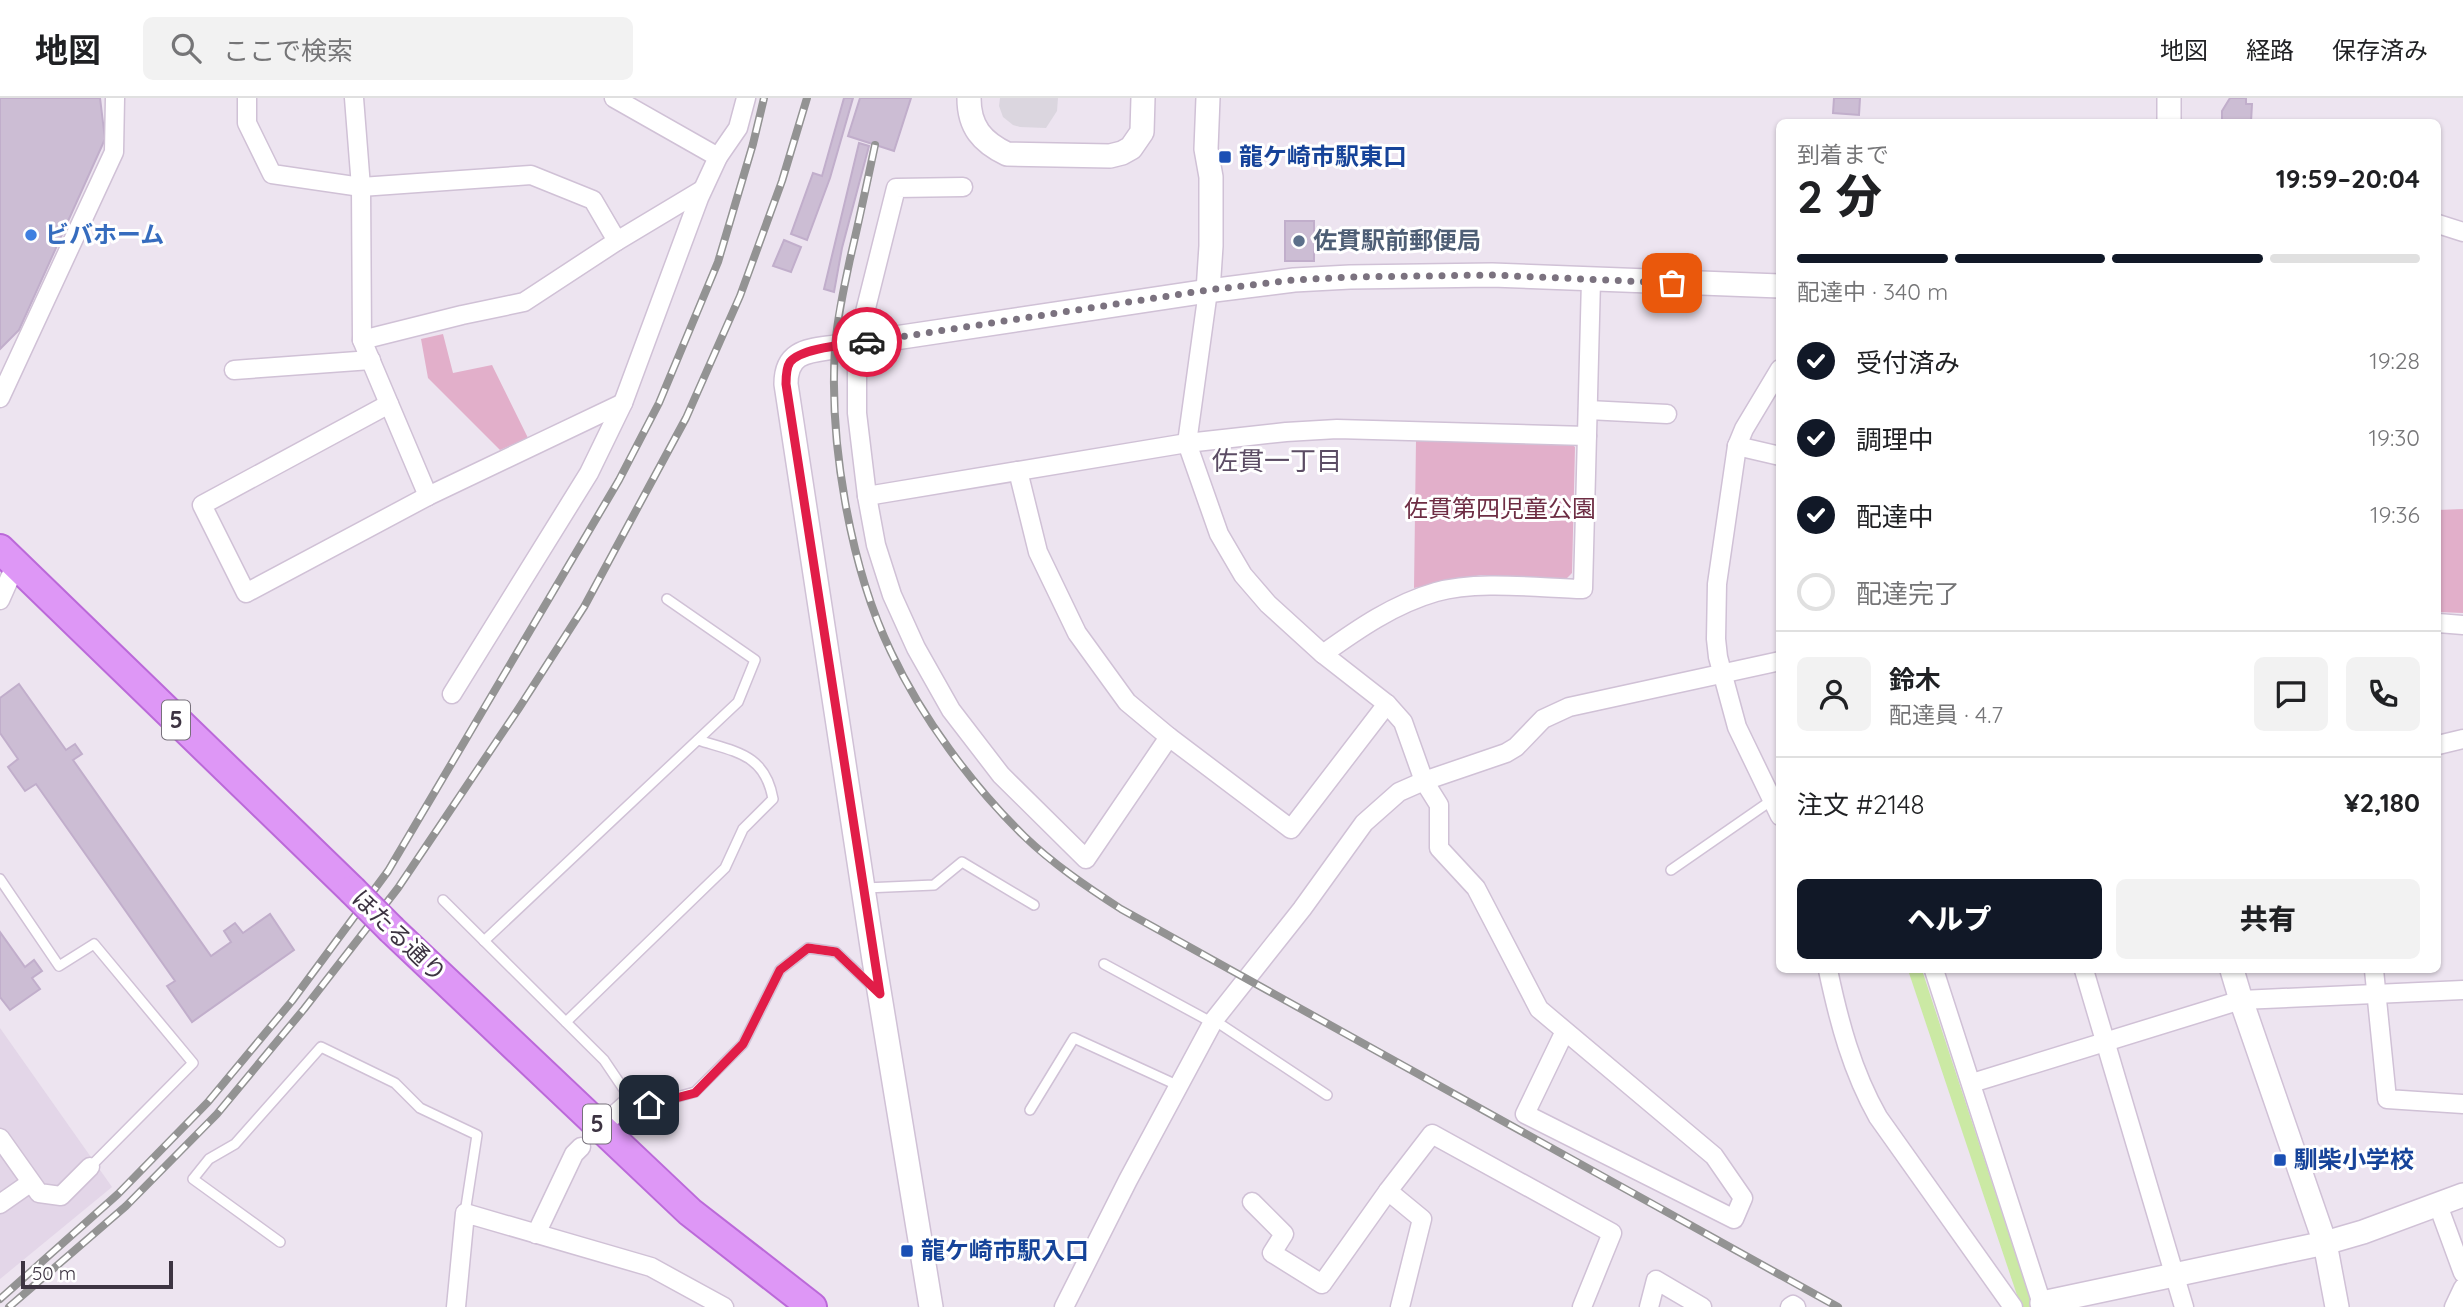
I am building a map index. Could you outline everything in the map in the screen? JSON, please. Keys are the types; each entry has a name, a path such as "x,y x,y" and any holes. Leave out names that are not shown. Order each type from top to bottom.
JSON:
{"main road":[{"name":"ほたる通り","path":"8,557 392,930 690,1212 811,1307"}],"street":[{"path":"0,398 114,152 115,98"},
{"path":"247,98 247,123 272,174 361,187 531,175 593,200 617,241"},
{"path":"354,98 361,187 362,340 428,496"},
{"path":"614,98 718,157"},
{"path":"452,694 589,473 623,403 702,190 718,157 738,128 746,98"},
{"path":"969,98 969,111 981,138 1007,154 1111,156 1131,148 1142,132 1143,98"},
{"path":"1208,98 1206,149 1210,177 1211,246 1208,290 1187,443 1219,534 1243,575 1268,604 1323,654 1387,704 1403,722 1424,780 1439,806 1439,848 1476,888 1539,1009 1714,1156 1743,1198 1734,1219 1525,1114 1565,1031"},
{"path":"2169,98 2169,119"},
{"path":"963,187 896,188 857,344 857,413 867,496 876,545 892,595 916,648 951,710 1001,775 1086,859 1169,737"},
{"path":"362,340 524,302 617,241 702,190"},
{"path":"2441,225 2463,232"},
{"path":"931,1307 863,888 786,384 786,372 790,362 799,355 857,344 1208,290 1294,280 1492,275 1776,286"},
{"path":"1323,654 1363,625 1396,607 1438,591 1476,586 1583,589 1591,280"},
{"path":"234,370 371,360"},
{"path":"1776,375 1737,446 1717,584 1716,639 1722,675 1737,727 1776,808"},
{"path":"389,404 202,505 246,593 428,496 623,403"},
{"path":"1587,410 1667,414"},
{"path":"867,496 1187,443 1337,429 1587,436"},
{"path":"1737,446 1776,455"},
{"path":"1018,471 1038,552 1077,633 1127,702 1291,829 1387,704"},
{"path":"0,600 8,557"},
{"path":"2441,624 2463,625"},
{"path":"1064,1307 1214,1022 1302,909 1364,822 1399,792 1424,780 1506,753 1516,747 1543,719 1569,707 1776,662"},
{"path":"2441,744 2463,739"},
{"path":"1829,973 1847,1051 1878,1117 2011,1307 2041,1305 2325,1243 2463,1195"},
{"path":"1935,973 2041,1305"},
{"path":"2085,973 2184,1307"},
{"path":"2233,973 2325,1243 2337,1307"},
{"path":"2375,973 2387,1099 2463,1104"},
{"path":"1972,1083 2241,1000 2463,990"},
{"path":"612,1117 631,1100"},
{"path":"1252,1202 1284,1234 1272,1253 1322,1284 1432,1134 1612,1233 1582,1307"},
{"path":"0,1138 39,1193 61,1196 90,1167"},
{"path":"536,1234 574,1154 581,1147"},
{"path":"0,1204 30,1183"},
{"path":"1388,1191 1422,1219 1400,1307"},
{"path":"2438,1205 2463,1273"},
{"path":"456,1307 465,1213 651,1267 723,1307"},
{"path":"1649,1307 1656,1280 1702,1307"},
{"path":"2454,1307 2463,1288"},
{"path":"1790,1307 1796,1307"}],"lane":[{"path":"484,941 738,702 755,660 667,599"},
{"path":"566,1022 725,868 743,829 773,799 770,780 750,757 698,740"},
{"path":"1671,870 1776,808"},
{"path":"863,888 934,885 962,862 1034,905"},
{"path":"0,879 59,966 94,944 193,1063 90,1167"},
{"path":"443,900 604,1060 631,1100 649,1105 695,1093 743,1044 780,970 808,948 836,952 880,994"},
{"path":"1104,964 1214,1022 1327,1095"},
{"path":"1030,1110 1074,1038 1179,1086"},
{"path":"280,1242 193,1178 209,1159 235,1144 321,1047 395,1083 421,1108 477,1135 465,1213"}],"shaded area":[{"path":"1000,98 1058,98 1057,111 1046,128 1020,127 1003,117 999,106"},
{"path":"1909,973 1923,973 2033,1307 2021,1307"},
{"path":"0,1028 112,1187 0,1279"}],"green space":[{"path":"443,334 453,373 492,365 528,438 500,450 428,378 421,339"},
{"name":"佐貫第四児童公園","path":"1416,440 1570,443 1575,447 1572,573 1566,579 1481,575 1414,588"},
{"path":"2463,509 2463,613 2441,612 2441,510"}],"building":[{"name":"ビバホーム","path":"0,98 100,98 105,139 19,330 0,349"},
{"path":"844,98 853,98 830,178 807,240 791,234 813,173 822,176"},
{"path":"860,98 911,98 894,151 848,136"},
{"path":"1834,98 1860,98 1859,115 1833,113"},
{"path":"2230,98 2246,98 2246,104 2252,104 2251,119 2222,119 2222,111"},
{"path":"859,143 869,146 842,248 834,292 824,289"},
{"path":"1285,221 1314,221 1314,261 1285,261"},
{"path":"784,240 801,247 791,272 773,266"},
{"path":"19,684 66,750 75,744 82,754 73,760 211,956 231,942 224,931 235,923 243,933 270,914 294,950 192,1022 167,986 175,981 36,784 25,791 8,767 18,759 0,733 0,698"},
{"path":"0,932 25,967 34,960 42,971 32,978 40,989 10,1010 0,997"}],"railway":[{"path":"0,1299 118,1194 208,1102 292,1001 388,871 619,480 659,403 718,262 764,98"},
{"path":"9,1307 126,1206 217,1114 304,1009 398,888 519,708 584,607 686,418 740,296 782,181 807,98"},
{"path":"875,145 837,326 834,385 839,463 845,503 864,582 891,652 933,726 967,773 1024,836 1083,884 1121,909 1838,1307"}],"way so far":[{"path":"867,342 1208,290 1294,280 1492,275 1672,283"}],"place":[{"name":"龍ケ崎市駅東口","path":"1225,157"},
{"name":"ビバホーム","path":"31,235"},
{"name":"佐貫駅前郵便局","path":"1299,241"},
{"name":"馴柴小学校","path":"2280,1160"},
{"name":"龍ケ崎市駅入口","path":"907,1251"}],"district":[{"name":"佐貫一丁目","path":"1277,461"}],"route":[{"path":"649,1105 695,1093 743,1044 780,970 808,948 836,952 880,994 786,384 786,372 790,362 799,355 867,342"}]}
